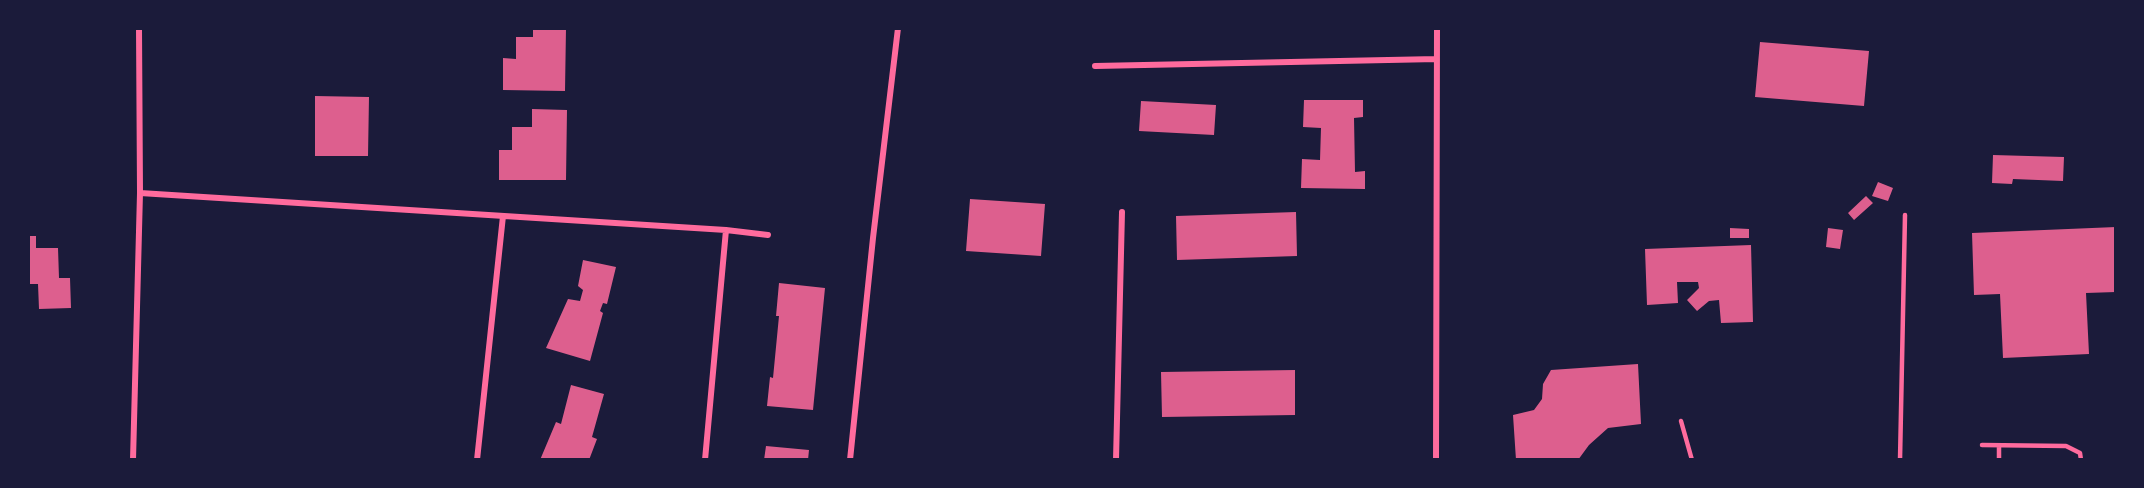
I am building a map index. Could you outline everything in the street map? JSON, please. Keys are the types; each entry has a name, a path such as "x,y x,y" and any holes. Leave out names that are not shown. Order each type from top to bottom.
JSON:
{"street":[{"path":"133,459 140,193 139,28"},
{"path":"850,459 898,28"},
{"path":"1436,459 1437,28"},
{"path":"1095,66 1437,59"},
{"path":"140,193 726,230 768,235"},
{"path":"1116,459 1122,212"},
{"path":"477,459 502,216"},
{"path":"705,459 726,230"}],"lane":[{"path":"1900,459 1905,215"},
{"path":"1681,421 1692,459"},
{"path":"1982,445 2066,446 2080,453 2081,459"},
{"path":"1999,446 1999,459"}],"building":[{"path":"533,28 566,28 565,91 503,90 503,58 516,59 516,37 533,37"},
{"path":"1760,42 1869,51 1864,106 1755,97"},
{"path":"315,96 369,97 368,156 315,156"},
{"path":"1304,100 1363,100 1363,117 1354,118 1355,172 1365,171 1365,189 1301,188 1302,159 1320,160 1321,128 1303,127"},
{"path":"1141,101 1216,105 1214,135 1139,131"},
{"path":"532,109 567,110 566,180 499,180 499,150 512,150 512,127 532,127"},
{"path":"1993,155 2064,157 2063,181 2013,179 2012,184 1992,183"},
{"path":"1878,182 1893,188 1888,201 1872,196"},
{"path":"1866,196 1873,203 1854,220 1848,213"},
{"path":"970,199 1045,204 1041,256 966,251"},
{"path":"1296,212 1297,256 1177,260 1176,216"},
{"path":"2116,227 2116,292 2086,293 2089,354 2003,358 2000,294 1974,295 1972,233"},
{"path":"1730,228 1749,229 1749,238 1730,238"},
{"path":"1828,228 1843,230 1840,249 1826,247"},
{"path":"28,236 36,236 36,248 58,248 59,278 70,278 71,308 39,309 38,284 28,284"},
{"path":"1751,245 1753,322 1721,323 1719,300 1709,301 1697,311 1687,300 1699,288 1698,282 1677,282 1678,303 1647,305 1645,249"},
{"path":"583,260 616,267 607,304 603,303 600,311 603,313 590,361 546,348 568,299 580,301 583,290 578,286"},
{"path":"779,283 825,288 813,410 767,406 770,377 773,378 779,316 776,316"},
{"path":"1638,364 1641,424 1608,428 1589,445 1578,460 1516,460 1513,415 1534,410 1542,399 1543,384 1551,370"},
{"path":"1295,370 1295,415 1162,417 1161,372"},
{"path":"571,385 604,394 592,437 597,439 589,460 540,460 556,422 561,424"},
{"path":"766,446 809,450 808,460 764,460"}]}
